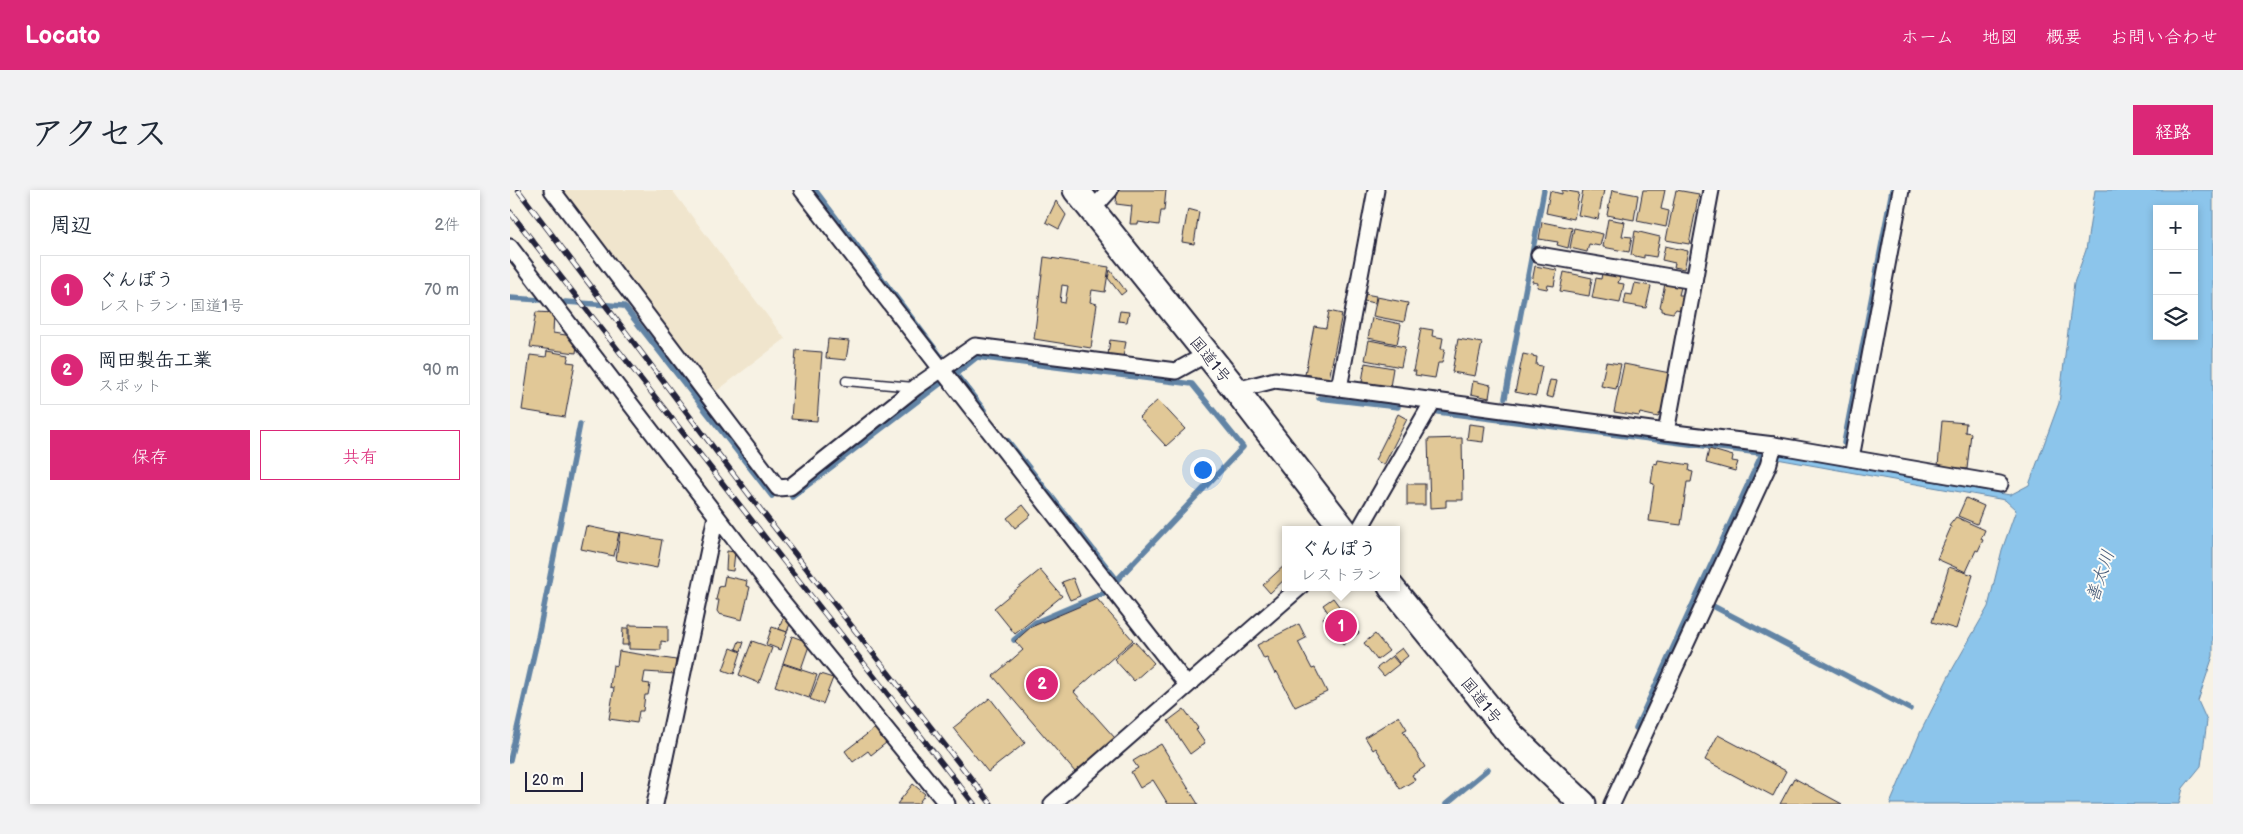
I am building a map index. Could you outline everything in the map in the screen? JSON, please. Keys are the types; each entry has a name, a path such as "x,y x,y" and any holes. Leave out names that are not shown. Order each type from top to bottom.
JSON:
{"highway":[{"name":"国道1号","path":"1076,190 1236,390 1341,526"},
{"name":"国道1号","path":"1394,591 1510,734 1583,804"}],"street":[{"path":"552,190 778,488 790,487 916,387 975,346 1176,372 1207,354"},
{"path":"802,190 1187,685"},
{"path":"1092,210 1110,190"},
{"path":"1340,388 1376,190"},
{"path":"1666,432 1711,190"},
{"path":"1850,458 1901,190"},
{"path":"510,247 788,608 948,804"},
{"path":"1539,255 1694,281"},
{"path":"1236,390 1275,380 1666,432 1774,444 2000,484"},
{"path":"1361,526 1433,401"},
{"path":"1612,804 1764,475 1774,444"},
{"path":"655,804 716,516"},
{"path":"1052,804 1295,591"}],"lane":[{"path":"846,381 916,387"}],"shaded area":[{"path":"557,190 672,190 785,339 714,393"}],"water":[{"name":"善太川","path":"2095,190 2213,190 2213,656 2198,701 2207,721 2201,766 2183,788 2179,804 1890,804 1920,733 1952,670 1988,607 2002,550 2016,510 2005,500 1777,459 1780,454 2010,495 2029,485 2059,403 2074,283 2086,250"}],"building":[{"path":"1117,190 1166,190 1164,211 1161,211 1159,225 1138,222 1138,224 1130,224 1132,206 1116,204"},
{"path":"1562,190 1579,193 1574,219 1546,213 1550,191 1562,194"},
{"path":"1583,190 1604,190 1598,219 1578,215"},
{"path":"1612,190 1638,195 1634,220 1607,215"},
{"path":"1643,190 1665,190 1661,209 1669,211 1666,227 1637,221"},
{"path":"1676,190 1699,194 1689,244 1666,240"},
{"path":"1056,201 1066,215 1059,229 1046,222"},
{"path":"1188,209 1199,212 1194,244 1182,242"},
{"path":"1608,219 1625,222 1622,236 1632,237 1629,252 1603,247"},
{"path":"1542,222 1572,228 1568,248 1557,245 1558,242 1539,239"},
{"path":"1574,228 1603,234 1600,246 1589,244 1587,252 1570,248"},
{"path":"1635,231 1660,237 1656,257 1644,255 1644,258 1631,255"},
{"path":"1665,246 1688,251 1684,269 1674,267 1675,263 1662,260"},
{"path":"1044,257 1109,267 1105,292 1092,290 1090,302 1097,304 1091,348 1034,339","holes":["1062,285 1068,286 1065,303 1060,302"]},
{"path":"1535,266 1557,270 1554,286 1548,285 1547,289 1537,287 1538,283 1532,282"},
{"path":"1110,270 1126,291 1121,295 1108,278"},
{"path":"1564,272 1592,278 1589,296 1560,291"},
{"path":"1602,273 1620,277 1618,283 1624,284 1620,303 1592,298 1596,278 1601,279"},
{"path":"1635,283 1651,286 1646,308 1624,304 1626,294 1632,295"},
{"path":"1665,284 1681,287 1679,295 1683,295 1680,310 1676,309 1673,313 1662,311 1660,307"},
{"path":"1365,294 1376,296 1375,303 1364,301"},
{"path":"1377,297 1408,303 1404,322 1373,316"},
{"path":"1120,311 1129,312 1127,322 1118,321"},
{"path":"1329,311 1342,314 1329,379 1305,374 1314,326 1326,328"},
{"path":"536,312 554,313 553,333 578,337 576,353 530,347"},
{"path":"1372,318 1401,324 1397,344 1368,338"},
{"path":"1421,328 1433,330 1432,336 1443,338 1441,349 1445,349 1442,363 1438,363 1435,378 1415,375 1416,371 1413,371"},
{"path":"828,339 849,341 846,360 826,358"},
{"path":"1458,339 1482,343 1475,376 1452,372"},
{"path":"1110,340 1126,342 1123,357 1108,355"},
{"path":"1369,340 1405,347 1401,367 1365,360"},
{"path":"796,350 822,352 817,421 791,419"},
{"path":"547,351 569,355 567,362 575,363 565,417 522,410 530,355 546,357"},
{"path":"1523,354 1537,357 1536,365 1542,366 1536,396 1515,392"},
{"path":"1606,362 1621,364 1616,389 1601,386"},
{"path":"1365,363 1393,368 1390,387 1362,382"},
{"path":"1624,364 1670,373 1662,413 1660,412 1658,417 1640,413 1639,416 1614,412"},
{"path":"1550,380 1557,381 1553,398 1546,396"},
{"path":"1473,381 1491,385 1489,398 1471,394"},
{"path":"1158,400 1185,429 1166,446 1139,417"},
{"path":"1398,414 1407,419 1384,465 1375,460"},
{"path":"1942,421 1966,423 1965,432 1971,433 1967,469 1938,466"},
{"path":"1469,424 1485,426 1483,442 1467,440"},
{"path":"1462,438 1463,500 1446,500 1446,507 1430,508 1428,439"},
{"path":"1709,449 1733,456 1732,461 1738,462 1735,471 1706,463"},
{"path":"1658,460 1690,465 1689,471 1693,472 1691,482 1687,482 1681,525 1649,521 1654,484 1651,483 1654,463 1657,464"},
{"path":"1407,484 1425,484 1425,505 1407,505"},
{"path":"1966,498 1984,506 1977,524 1958,516"},
{"path":"1023,505 1031,515 1015,528 1007,518"},
{"path":"1956,517 1985,530 1981,539 1983,540 1966,572 1937,559 1951,527 1949,526"},
{"path":"586,526 619,533 614,556 581,549"},
{"path":"620,532 662,540 657,568 616,560"},
{"path":"727,551 735,552 733,571 726,570"},
{"path":"1949,567 1973,575 1956,629 1932,622"},
{"path":"1282,568 1282,582 1270,593 1263,585"},
{"path":"1040,570 1062,596 1015,634 994,608"},
{"path":"725,576 747,581 746,586 750,587 742,620 719,614 717,611 719,600 716,600 719,586 723,587"},
{"path":"1073,578 1080,596 1070,600 1062,582"},
{"path":"1333,598 1359,633 1343,645 1323,618 1329,614 1323,605"},
{"path":"1097,599 1133,640 1074,692 1115,738 1075,772 993,676 1023,650 1015,641 1031,627"},
{"path":"783,618 791,621 787,632 779,629"},
{"path":"1299,624 1306,638 1298,642 1312,669 1315,668 1327,692 1295,707 1277,672 1275,674 1267,658 1264,659 1257,645"},
{"path":"629,625 668,626 668,642 661,641 661,650 629,649"},
{"path":"772,627 787,632 781,650 766,644"},
{"path":"623,628 628,628 628,645 622,645"},
{"path":"1375,634 1389,651 1377,660 1364,643"},
{"path":"792,636 810,643 801,669 783,663"},
{"path":"739,641 744,642 741,651 736,649"},
{"path":"752,641 772,648 759,683 739,675"},
{"path":"1134,641 1154,663 1134,681 1114,659"},
{"path":"731,648 741,652 734,674 723,670"},
{"path":"1402,648 1408,656 1399,663 1393,655"},
{"path":"619,651 676,660 675,674 645,672 643,683 650,684 648,695 645,695 643,711 639,711 637,723 609,719 614,688 610,687 613,665 617,666"},
{"path":"1392,656 1399,664 1384,676 1377,668"},
{"path":"783,664 817,675 809,698 775,686"},
{"path":"820,674 833,678 823,704 810,699"},
{"path":"990,698 1025,743 988,772 953,728"},
{"path":"1184,709 1198,728 1196,730 1205,743 1190,754 1168,721"},
{"path":"1399,716 1407,729 1403,731 1425,767 1412,775 1415,780 1400,789 1376,748 1373,750 1365,737"},
{"path":"875,728 886,743 871,755 868,751 853,762 845,751"},
{"path":"1718,735 1786,771 1773,796 1705,760"},
{"path":"1161,744 1198,804 1168,804 1153,780 1140,788 1131,772 1138,768 1133,761"},
{"path":"1794,778 1842,804 1780,804"},
{"path":"913,784 925,794 918,804 897,804"}],"waterway":[{"path":"815,190 942,358"},
{"path":"1505,398 1544,190"},
{"path":"1844,443 1892,190"},
{"path":"510,298 541,300"},
{"path":"565,302 624,306 772,496"},
{"path":"953,376 977,357 1192,384 1243,447 1117,580 1008,441"},
{"path":"955,373 984,410"},
{"path":"792,497 941,383"},
{"path":"1319,398 1398,407"},
{"path":"1438,412 1760,453 1761,456 1636,728"},
{"path":"510,760 538,637 580,424"},
{"path":"1014,640 1036,622 1104,593"},
{"path":"1713,606 1910,709"},
{"path":"1446,804 1488,769"}],"railway":[{"path":"518,190 760,509 991,804"},
{"path":"510,212 974,804"}],"place":[{"name":"ぐんぽう","path":"1341,626"},
{"name":"岡田製缶工業","path":"1042,684"}]}
